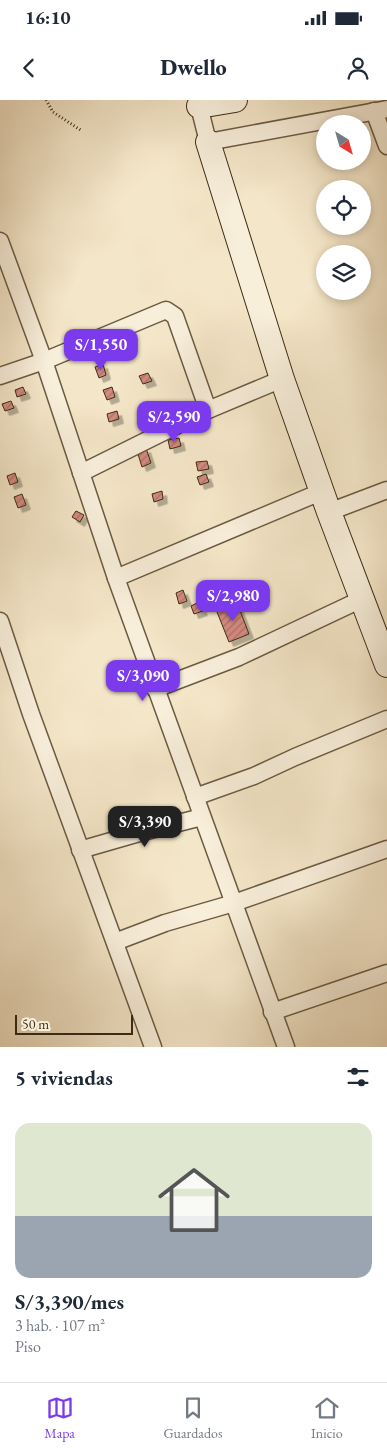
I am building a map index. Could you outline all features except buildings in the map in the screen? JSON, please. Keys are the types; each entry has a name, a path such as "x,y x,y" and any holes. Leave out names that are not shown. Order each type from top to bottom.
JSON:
{"street":[{"path":"235,100 200,103 208,142 282,380 387,665"},
{"path":"208,142 380,110 387,146"},
{"path":"0,241 44,361 155,689 286,1047"},
{"path":"0,376 44,361 166,310 175,316 208,410"},
{"path":"81,473 208,410 282,380"},
{"path":"116,578 326,501 387,490"},
{"path":"155,689 239,657 362,599"},
{"path":"0,621 31,714 153,1047"},
{"path":"195,797 254,776 387,719"},
{"path":"80,850 202,817"},
{"path":"115,942 165,923 234,902 387,849"},
{"path":"272,1012 387,973"}],"path":[{"path":"46,100 54,112 82,132"}]}
